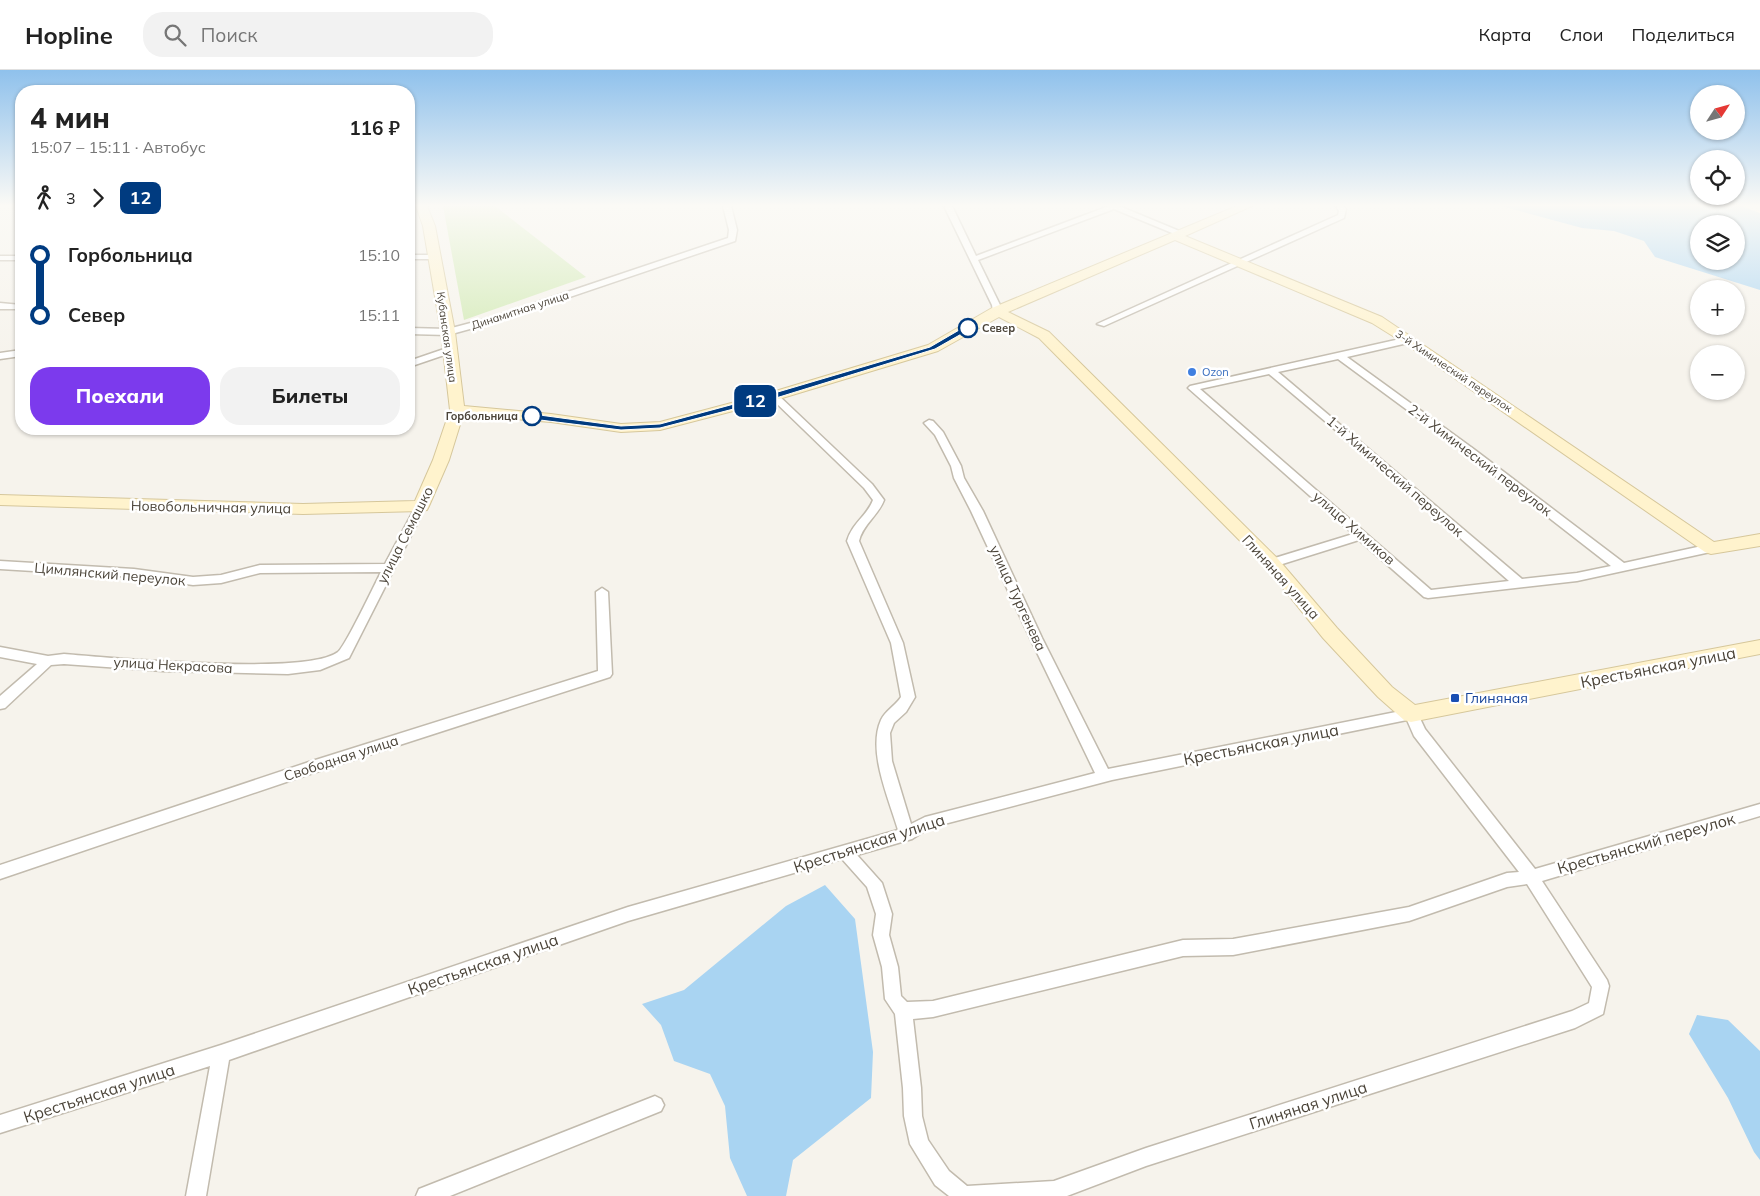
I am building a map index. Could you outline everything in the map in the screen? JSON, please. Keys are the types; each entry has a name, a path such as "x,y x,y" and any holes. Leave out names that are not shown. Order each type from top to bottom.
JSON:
{"street":[{"name":"Кубанская улица","path":"435,259 448,332 457,410"},
{"name":"Динамитная улица","path":"415,331 448,332 496,319 677,259"},
{"path":"974,259 996,305 997,311"},
{"path":"457,410 551,418 621,428 651,427 774,396 933,348 997,311 1121,259"},
{"name":"3-й Химический переулок","path":"1230,259 1377,320 1409,340 1711,548"},
{"path":"1101,324 1246,259"},
{"path":"0,306 15,307"},
{"name":"Глиняная улица","path":"903,1011 912,1088 912,1116 919,1144 942,1178 964,1196 1054,1191 1146,1157 1575,1019 1597,1008 1601,986 1532,877 1418,732 1411,714 1385,692 1330,633 1272,563 1044,335 997,311"},
{"name":"улица Химиков","path":"1409,340 1193,388 1363,535 1428,594 1577,577 1711,548 1760,540"},
{"path":"415,362 450,350"},
{"path":"0,356 15,354"},
{"name":"2-й Химический переулок","path":"1339,355 1471,452 1621,567"},
{"name":"1-й Химический переулок","path":"1270,370 1519,583"},
{"path":"774,396 868,486 879,500 876,510 855,529 853,541 897,643 908,697 902,708 888,720 883,733 885,761 907,834"},
{"name":"улица Семашко","path":"344,655 421,506 442,460 457,410"},
{"name":"улица Тургенева","path":"929,423 939,434 956,466 959,478 977,511 1036,638 1104,776"},
{"name":"Новобольничная улица","path":"0,500 303,509 421,506"},
{"path":"1272,563 1363,535"},
{"name":"Цимлянский переулок","path":"0,565 134,573 193,581 221,579 260,569 389,568"},
{"name":"Свободная улица","path":"0,872 309,768 606,674 602,592"},
{"name":"Крестьянская улица","path":"0,1124 220,1054 628,914 907,834 925,823 1104,776 1411,714 1760,647"},
{"name":"улица Некрасова","path":"0,652 48,661 64,659 163,666 288,669 320,665 344,655"},
{"path":"0,704 48,661"},
{"name":"Крестьянский переулок","path":"1532,877 1760,810"},
{"path":"845,852 874,883 884,914 881,934 890,967 893,999 903,1011 933,1009 1183,948 1233,947 1409,914 1507,880 1532,877"},
{"path":"196,1196 220,1054"},
{"path":"426,1196 654,1105"}],"green space":[{"path":"453,259 562,259 586,277 464,320"}],"water":[{"path":"1660,259 1690,259 1690,268"},
{"path":"1745,259 1760,259 1760,290 1745,285 1745,280 1728,280 1696,270 1745,270"},
{"path":"825,885 855,919 873,1052 871,1098 793,1160 786,1196 747,1196 730,1158 725,1106 710,1074 674,1061 661,1025 642,1004 684,990 786,906"},
{"path":"1697,1015 1728,1020 1760,1051 1760,1160 1754,1152 1728,1098 1689,1034"}],"bus line":[{"name":"12","path":"532,416 621,428 660,426 774,396 933,348 968,328"}],"place":[{"name":"Север","path":"968,328"},
{"name":"Ozon","path":"1192,372"},
{"name":"Горбольница","path":"532,416"},
{"name":"Глиняная","path":"1455,698"}]}
